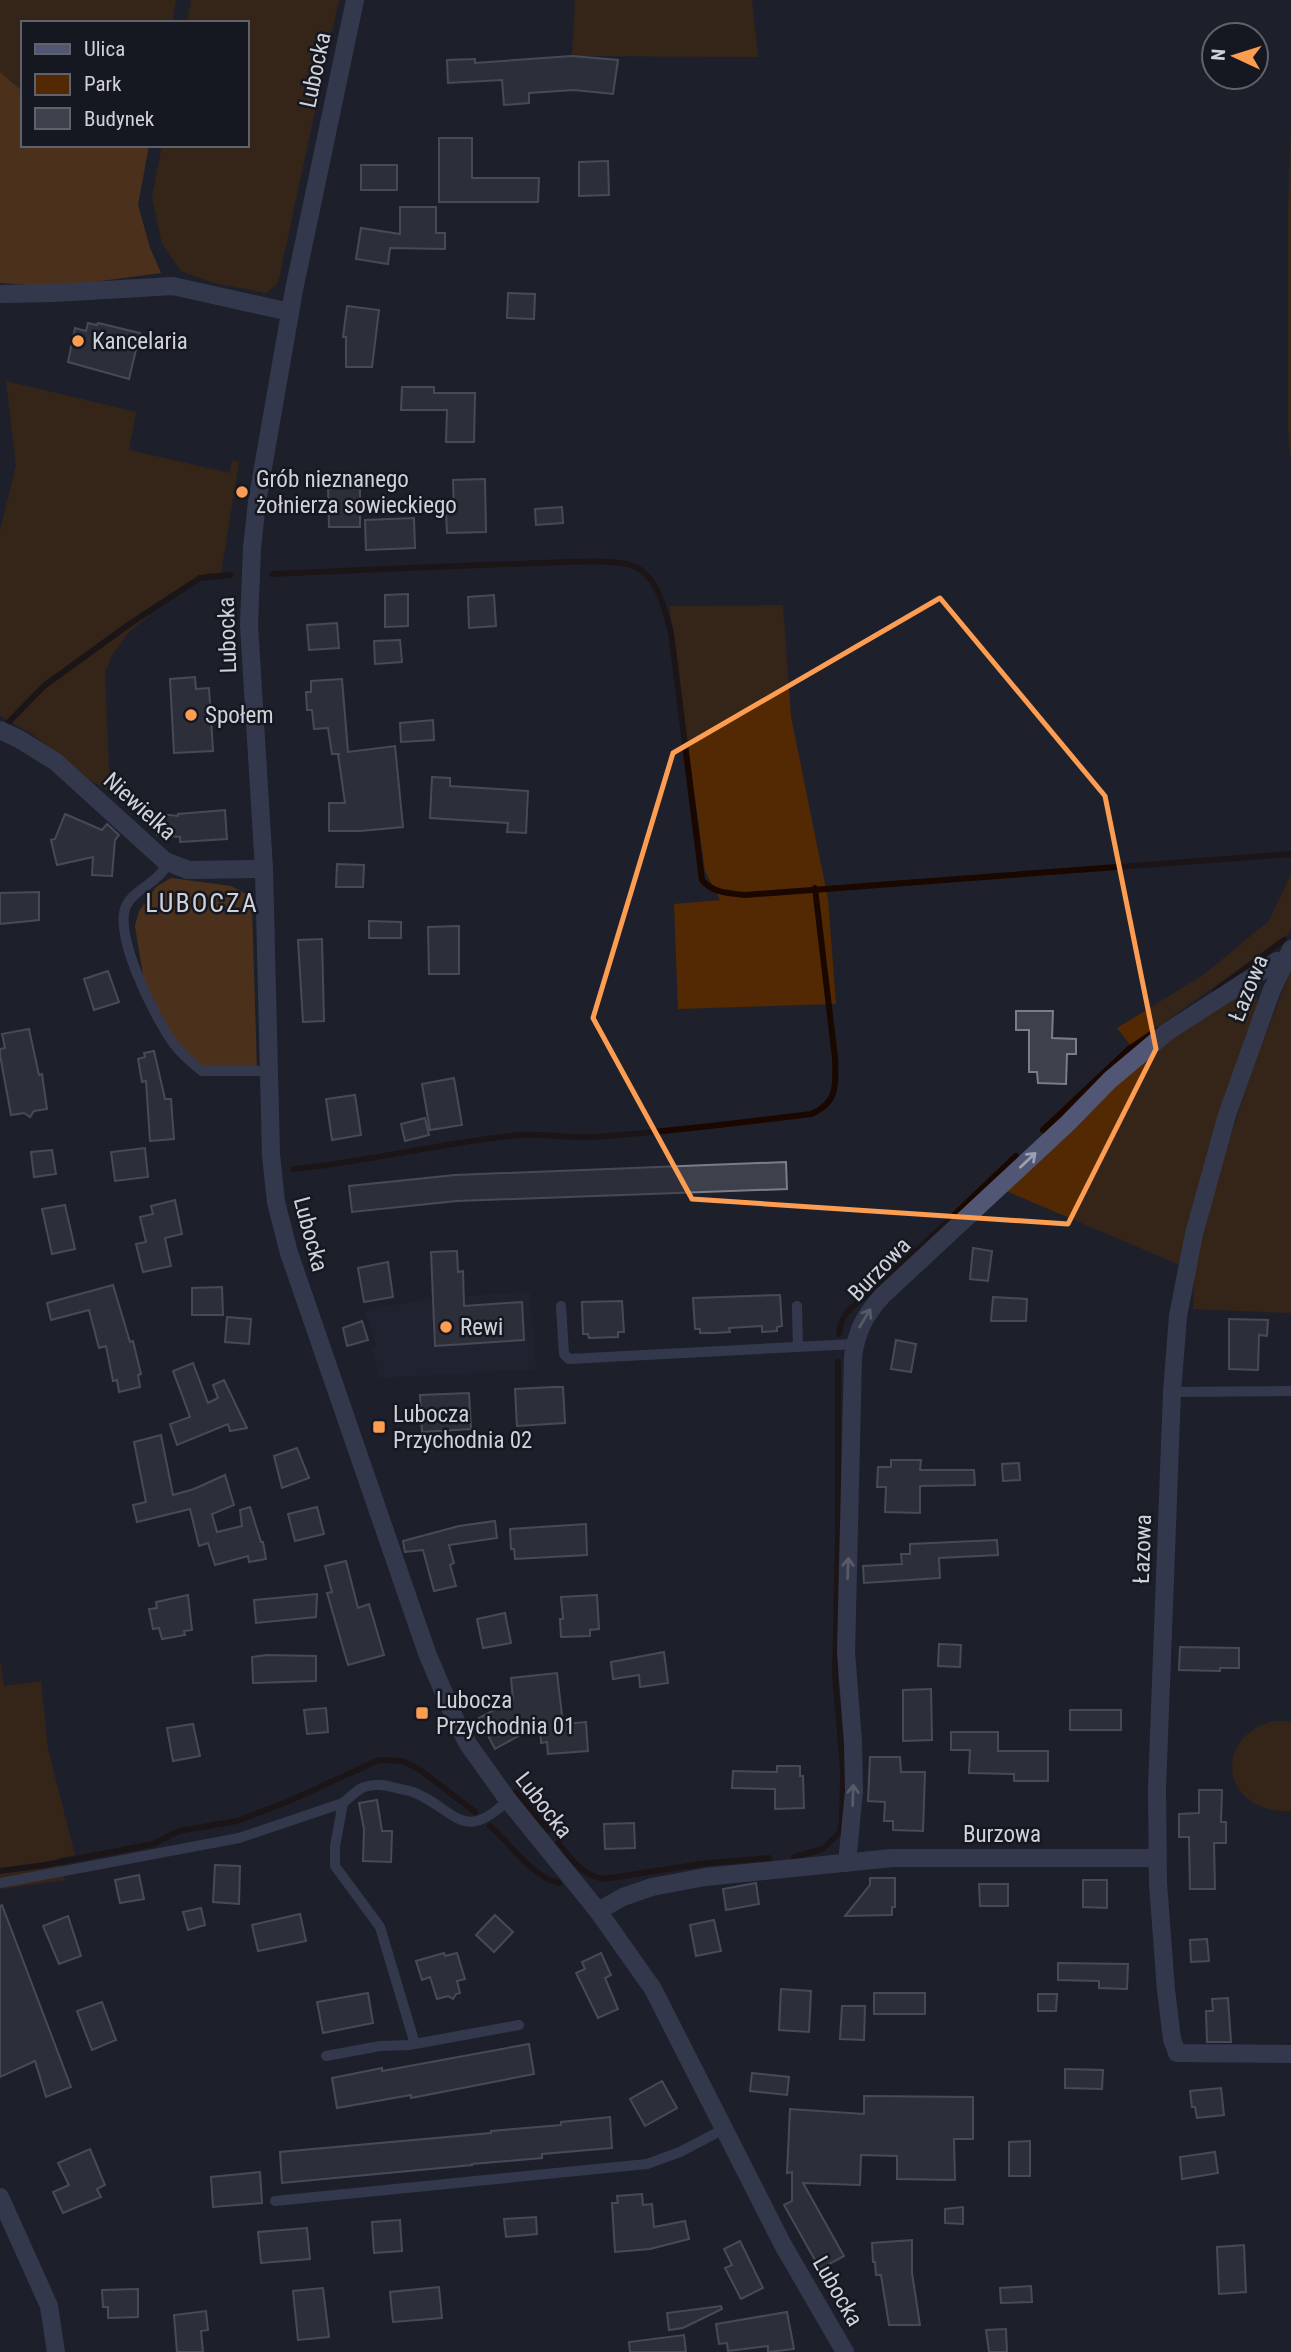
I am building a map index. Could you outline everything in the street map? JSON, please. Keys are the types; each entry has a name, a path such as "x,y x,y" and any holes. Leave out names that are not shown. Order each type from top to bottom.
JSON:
{"street":[{"name":"Lubocka","path":"355,0 290,312 257,502 251,565 250,625 264,869 272,1179 281,1227 437,1679 468,1744 508,1800 627,1949 653,1989 783,2245 845,2352"},
{"path":"0,294 173,286 290,312"},
{"name":"Niewielka","path":"7,733 55,762 144,844 170,863 188,870 264,869"},
{"name":"Burzowa","path":"847,1863 854,1791 846,1652 854,1344 866,1315 882,1296 1110,1080 1167,1032 1287,956"},
{"name":"Łazowa","path":"1287,956 1271,992 1227,1115 1194,1234 1178,1315 1172,1392 1157,1788 1157,1858 1166,1990 1172,2039 1177,2053 1291,2054"},
{"name":"Burzowa","path":"598,1911 623,1897 665,1884 705,1877 892,1858 1157,1858"},
{"path":"0,2197 49,2306 56,2352"}],"lane":[{"path":"170,863 125,906 123,933 131,958 158,1018 174,1045 202,1071 269,1071"},
{"path":"561,1306 564,1354 569,1359 854,1344"},
{"path":"797,1306 798,1347"},
{"path":"1172,1392 1291,1391"},
{"path":"0,1883 239,1838 343,1803 361,1788 384,1784 414,1793 458,1821 484,1819 508,1800"},
{"path":"343,1803 335,1846 335,1866 380,1927 415,2044"},
{"path":"326,2056 380,2046 415,2044 519,2025"},
{"path":"275,2202 647,2164 680,2152 724,2129"}],"highlighted area":[{"path":"940,598 1105,796 1156,1049 1068,1224 692,1199 593,1018 673,753"}],"shaded area":[{"path":"0,72 21,90 21,147 149,147 138,205 150,248 161,273 55,287 0,283"},
{"path":"171,878 231,886 248,895 252,908 257,1071 202,1071 170,1038 146,993 135,926 139,911 156,887"},
{"path":"530,1292 536,1369 380,1378 372,1349 376,1347 365,1310 433,1298"}],"green space":[{"path":"0,0 176,0 172,21 21,21 21,90 0,72"},
{"path":"191,0 339,0 278,283 266,293 213,283 181,271 162,244 152,197 162,147 248,147 248,21 187,21"},
{"path":"575,0 752,0 758,57 572,56"},
{"path":"1291,131 1291,462 1288,433 1288,202"},
{"path":"6,381 136,412 129,450 230,473 232,460 239,462 221,573 207,573 177,593 129,632 112,655 105,673 110,792 88,779 32,734 0,716 0,530 16,465"},
{"path":"783,605 791,717 828,899 836,1004 678,1009 674,904 720,900 705,871 669,606"},
{"path":"1291,874 1291,929 1287,935 1131,1046 1117,1028 1203,975 1269,921"},
{"path":"1291,969 1291,1313 1193,1309 1195,1256 1255,1062"},
{"path":"1256,996 1259,1004 1180,1265 1006,1191 1117,1080 1179,1030 1234,997"},
{"path":"0,1659 4,1686 41,1681 48,1749 75,1855 59,1858 65,1880 0,1889"},
{"path":"1273,1721 1291,1721 1291,1811 1268,1809 1251,1801 1239,1789 1233,1774 1233,1758 1240,1743 1253,1730"}],"building":[{"path":"572,56 618,60 613,94 574,90 529,93 529,103 504,105 502,80 448,83 447,60 475,59 475,63"},
{"path":"439,138 472,138 472,178 539,178 538,202 439,202"},
{"path":"608,161 609,195 579,196 579,162"},
{"path":"361,165 397,165 397,190 361,190"},
{"path":"400,207 436,207 436,233 445,233 445,249 390,248 388,264 356,259 361,228 400,234"},
{"path":"508,293 535,294 534,319 507,318"},
{"path":"347,306 379,310 372,367 346,367 346,337 343,337"},
{"path":"88,323 140,333 129,379 68,362 75,328 86,331"},
{"path":"402,387 434,387 434,393 475,393 474,442 446,442 447,410 401,410"},
{"path":"485,479 486,532 447,533 446,513 454,513 453,480"},
{"path":"335,480 360,480 360,527 329,527 328,487 335,487"},
{"path":"562,507 563,523 536,525 535,509"},
{"path":"414,518 415,548 366,550 365,520"},
{"path":"408,594 408,626 385,627 385,595"},
{"path":"494,595 496,626 469,628 468,597"},
{"path":"337,623 339,648 309,650 307,625"},
{"path":"400,640 402,662 375,664 374,641"},
{"name":"Społem","path":"195,677 196,689 209,688 213,751 174,753 170,679"},
{"path":"342,679 348,752 395,746 403,827 329,831 329,803 345,803 338,754 332,754 328,728 314,729 312,710 307,710 306,692 311,692 311,681"},
{"path":"433,720 434,740 401,742 400,723"},
{"path":"432,777 450,778 450,786 528,791 526,833 507,832 508,823 430,818"},
{"path":"225,810 227,839 180,842 180,837 157,835 160,814 178,816"},
{"path":"65,814 102,830 107,824 119,835 115,840 112,876 92,875 93,857 57,865 51,840 55,839"},
{"path":"337,864 364,865 363,887 336,887"},
{"path":"39,892 39,920 0,924 0,893"},
{"path":"369,921 401,922 401,938 369,938"},
{"path":"459,926 459,974 429,974 428,927"},
{"path":"322,939 324,1021 303,1022 298,940"},
{"path":"108,971 119,1002 94,1010 84,979"},
{"path":"1016,1011 1053,1011 1052,1038 1076,1039 1076,1054 1067,1054 1066,1084 1038,1083 1037,1072 1029,1072 1029,1030 1016,1030"},
{"path":"29,1029 39,1075 42,1074 47,1109 34,1111 30,1117 24,1113 11,1115 0,1055 0,1049 5,1048 2,1034"},
{"path":"154,1051 165,1099 171,1099 174,1139 150,1141 146,1081 142,1082 138,1059 145,1057 144,1053"},
{"path":"454,1078 462,1125 430,1130 422,1084"},
{"path":"355,1095 361,1135 332,1140 326,1099"},
{"path":"425,1118 429,1135 405,1141 401,1124"},
{"path":"145,1148 148,1177 115,1181 111,1152"},
{"path":"52,1150 56,1174 34,1177 31,1152"},
{"path":"786,1162 787,1189 457,1201 352,1212 349,1186 455,1175"},
{"path":"175,1200 182,1234 165,1238 171,1266 143,1272 136,1244 146,1242 140,1217 153,1214 151,1206"},
{"path":"65,1205 75,1249 52,1254 42,1209"},
{"path":"973,1248 992,1251 988,1281 970,1279"},
{"path":"457,1251 458,1272 463,1271 464,1306 522,1302 524,1340 435,1346 431,1252"},
{"path":"388,1262 393,1297 364,1302 358,1268"},
{"path":"113,1285 130,1342 133,1341 141,1374 138,1375 140,1387 119,1392 117,1380 113,1381 106,1346 99,1348 89,1310 51,1320 47,1303"},
{"path":"222,1287 223,1315 192,1315 192,1288"},
{"path":"780,1295 782,1326 777,1327 777,1331 762,1332 762,1326 729,1328 730,1332 715,1333 700,1333 700,1329 695,1329 693,1298"},
{"path":"993,1297 1027,1299 1026,1321 991,1321"},
{"path":"622,1301 624,1332 618,1332 618,1337 589,1338 588,1334 583,1334 582,1302"},
{"path":"227,1317 251,1319 249,1344 225,1342"},
{"path":"1229,1319 1268,1320 1267,1336 1259,1335 1258,1370 1229,1369"},
{"path":"362,1321 368,1340 347,1346 343,1328"},
{"path":"896,1340 916,1344 911,1372 891,1369"},
{"path":"193,1363 208,1403 218,1398 213,1385 224,1380 247,1428 230,1431 228,1424 177,1445 170,1424 190,1417 173,1371"},
{"path":"563,1387 565,1423 517,1426 515,1389"},
{"path":"469,1393 471,1429 422,1432 420,1395"},
{"path":"161,1435 173,1495 225,1475 234,1505 212,1514 217,1532 242,1526 240,1510 250,1507 263,1542 266,1559 249,1562 248,1556 215,1565 208,1543 199,1546 190,1509 137,1522 133,1505 146,1502 134,1442"},
{"path":"297,1448 309,1478 282,1488 274,1456"},
{"path":"891,1460 921,1460 920,1470 974,1470 975,1485 920,1486 920,1513 885,1512 886,1487 877,1487 878,1467 891,1467"},
{"path":"1019,1463 1020,1480 1003,1481 1002,1464"},
{"path":"317,1507 324,1534 295,1541 288,1514"},
{"path":"495,1521 497,1538 449,1545 454,1563 450,1565 456,1586 434,1591 423,1550 405,1552 403,1541 459,1526"},
{"path":"586,1524 587,1555 515,1559 514,1549 511,1549 510,1529"},
{"path":"997,1540 998,1555 939,1558 940,1578 864,1583 863,1566 902,1564 901,1554 910,1554 910,1544"},
{"path":"346,1561 358,1608 369,1604 384,1655 348,1665 327,1593 332,1592 325,1566"},
{"path":"317,1594 316,1617 256,1623 254,1600"},
{"path":"188,1595 192,1630 184,1631 185,1635 162,1639 159,1628 153,1629 149,1609 157,1608 156,1602"},
{"path":"597,1595 599,1629 590,1630 590,1636 561,1637 561,1597"},
{"path":"505,1613 511,1643 483,1648 477,1619"},
{"path":"939,1644 961,1645 960,1667 938,1666"},
{"path":"1180,1647 1239,1648 1239,1668 1220,1668 1220,1671 1179,1670"},
{"path":"664,1652 668,1683 640,1687 639,1675 613,1679 611,1662"},
{"path":"316,1656 316,1681 253,1683 252,1657"},
{"path":"557,1673 563,1724 586,1722 588,1751 548,1754 547,1742 541,1743 540,1724 495,1749 479,1718 513,1700 511,1678"},
{"path":"931,1689 932,1740 903,1741 903,1690"},
{"path":"326,1708 328,1732 307,1734 304,1710"},
{"path":"1070,1710 1121,1710 1121,1730 1070,1730"},
{"path":"193,1724 200,1756 173,1761 167,1728"},
{"path":"951,1732 998,1732 998,1751 1048,1751 1048,1781 1014,1781 1014,1774 969,1773 970,1750 951,1750"},
{"path":"870,1757 900,1757 901,1772 925,1772 923,1831 893,1830 893,1821 884,1821 885,1802 868,1801"},
{"path":"777,1766 800,1766 804,1808 775,1809 775,1789 732,1788 733,1771 777,1772"},
{"path":"1199,1790 1222,1790 1221,1822 1226,1822 1226,1843 1214,1843 1215,1889 1190,1889 1189,1837 1179,1837 1179,1814 1199,1813"},
{"path":"377,1800 382,1831 392,1831 391,1862 363,1861 364,1829 359,1803"},
{"path":"634,1823 635,1848 605,1849 604,1824"},
{"path":"215,1865 240,1866 239,1904 213,1902"},
{"path":"139,1875 144,1899 120,1903 115,1880"},
{"path":"870,1878 895,1878 895,1907 892,1907 892,1915 845,1916 870,1885"},
{"path":"1083,1880 1107,1880 1107,1908 1083,1907"},
{"path":"756,1883 759,1904 726,1910 723,1889"},
{"path":"979,1884 1008,1884 1008,1906 980,1906"},
{"path":"2,1905 71,2087 46,2097 35,2061 0,2077"},
{"path":"201,1908 205,1925 188,1930 183,1912"},
{"path":"300,1914 306,1941 258,1951 252,1925"},
{"path":"495,1915 513,1932 494,1952 476,1935"},
{"path":"68,1916 81,1956 59,1964 43,1926"},
{"path":"714,1920 721,1951 696,1956 690,1925"},
{"path":"1207,1939 1209,1961 1191,1962 1190,1940"},
{"path":"444,1953 445,1956 457,1953 465,1979 457,1981 460,1993 453,1999 448,1996 437,1999 430,1977 422,1980 416,1961"},
{"path":"601,1953 611,1975 605,1978 618,2009 598,2018 576,1973 585,1969 582,1962"},
{"path":"1058,1963 1128,1964 1127,1989 1099,1988 1099,1981 1058,1980"},
{"path":"781,1989 811,1991 809,2032 779,2030"},
{"path":"368,1993 373,2023 323,2033 317,2002"},
{"path":"874,1993 925,1993 925,2014 874,2014"},
{"path":"1038,1994 1057,1994 1056,2011 1038,2011"},
{"path":"1228,1998 1231,2042 1207,2042 1206,2011 1213,2011 1212,1999"},
{"path":"102,2002 116,2040 92,2050 77,2011"},
{"path":"842,2006 865,2006 864,2040 840,2039"},
{"path":"529,2044 534,2074 411,2098 411,2095 337,2108 332,2078"},
{"path":"1065,2069 1103,2070 1102,2089 1065,2088"},
{"path":"752,2073 789,2077 787,2095 750,2091"},
{"path":"662,2081 677,2108 645,2126 630,2099"},
{"path":"1221,2088 1224,2115 1197,2118 1190,2091"},
{"path":"864,2096 973,2097 973,2139 954,2139 955,2180 897,2179 897,2156 861,2155 860,2185 803,2183 844,2256 820,2269 784,2205 792,2201 792,2172 787,2173 790,2109 864,2114"},
{"path":"610,2117 612,2148 542,2154 542,2158 282,2183 280,2152 491,2133"},
{"path":"1030,2141 1030,2176 1009,2176 1009,2142"},
{"path":"90,2149 105,2185 97,2189 101,2197 63,2213 53,2192 69,2185 58,2163"},
{"path":"1215,2152 1218,2173 1182,2179 1180,2157"},
{"path":"260,2172 262,2203 213,2207 211,2177"},
{"path":"642,2194 643,2205 652,2204 654,2227 685,2221 689,2239 650,2249 615,2252 612,2203 618,2203 617,2196"},
{"path":"963,2207 963,2224 945,2223 945,2209"},
{"path":"536,2217 537,2234 506,2237 504,2219"},
{"path":"400,2220 402,2251 374,2253 372,2222"},
{"path":"307,2228 310,2259 261,2263 258,2232"},
{"path":"912,2240 912,2273 920,2325 889,2325 881,2275 876,2275 873,2262 872,2243"},
{"path":"740,2241 763,2288 741,2299 725,2268 732,2265 724,2249"},
{"path":"1244,2245 1246,2292 1219,2294 1217,2247"},
{"path":"1031,2286 1032,2302 1001,2303 1000,2288"},
{"path":"439,2287 442,2318 393,2322 390,2292"},
{"path":"323,2288 329,2337 298,2340 293,2291"},
{"path":"138,2289 138,2317 108,2318 108,2307 103,2307 102,2290"},
{"path":"721,2306 722,2309 683,2328 669,2330 667,2313"},
{"path":"206,2311 208,2330 201,2331 203,2352 177,2352 174,2315"},
{"path":"787,2312 794,2349 768,2352 768,2346 728,2351 727,2343 719,2344 716,2324"},
{"path":"1006,2329 1007,2352 989,2352 986,2330"},
{"path":"684,2335 686,2352 630,2352 629,2342"}],"waterway":[{"path":"272,574 587,562 613,562 633,566 642,571 649,577 659,595 671,633 702,880 721,892 744,895 1291,854"},
{"path":"1,730 44,686 131,623 200,578 230,575"},
{"path":"293,1169 491,1138 529,1135 621,1135 811,1114 820,1110 834,1092 835,1058 815,888"},
{"path":"1215,991 1284,940"},
{"path":"1043,1130 1129,1049 1157,1030"},
{"path":"839,1334 847,1312 1016,1156"},
{"path":"794,1857 823,1849 840,1832 842,1821 843,1770 835,1675 838,1362"},
{"path":"0,1871 153,1844 179,1831 237,1821 287,1802 379,1760 403,1761 420,1770 475,1812"},
{"path":"516,1792 548,1830"},
{"path":"490,1826 540,1875 559,1883"},
{"path":"558,1843 584,1871 604,1879 707,1863 769,1858"}],"place":[{"name":"Kancelaria","path":"78,341"},
{"name":"Grób nieznanego żołnierza sowieckiego","path":"242,492"},
{"name":"Społem","path":"191,715"},
{"name":"Rewi","path":"446,1327"},
{"name":"Lubocza Przychodnia 02","path":"379,1427"},
{"name":"Lubocza Przychodnia 01","path":"422,1713"}],"district":[{"name":"LUBOCZA","path":"202,903"}]}
